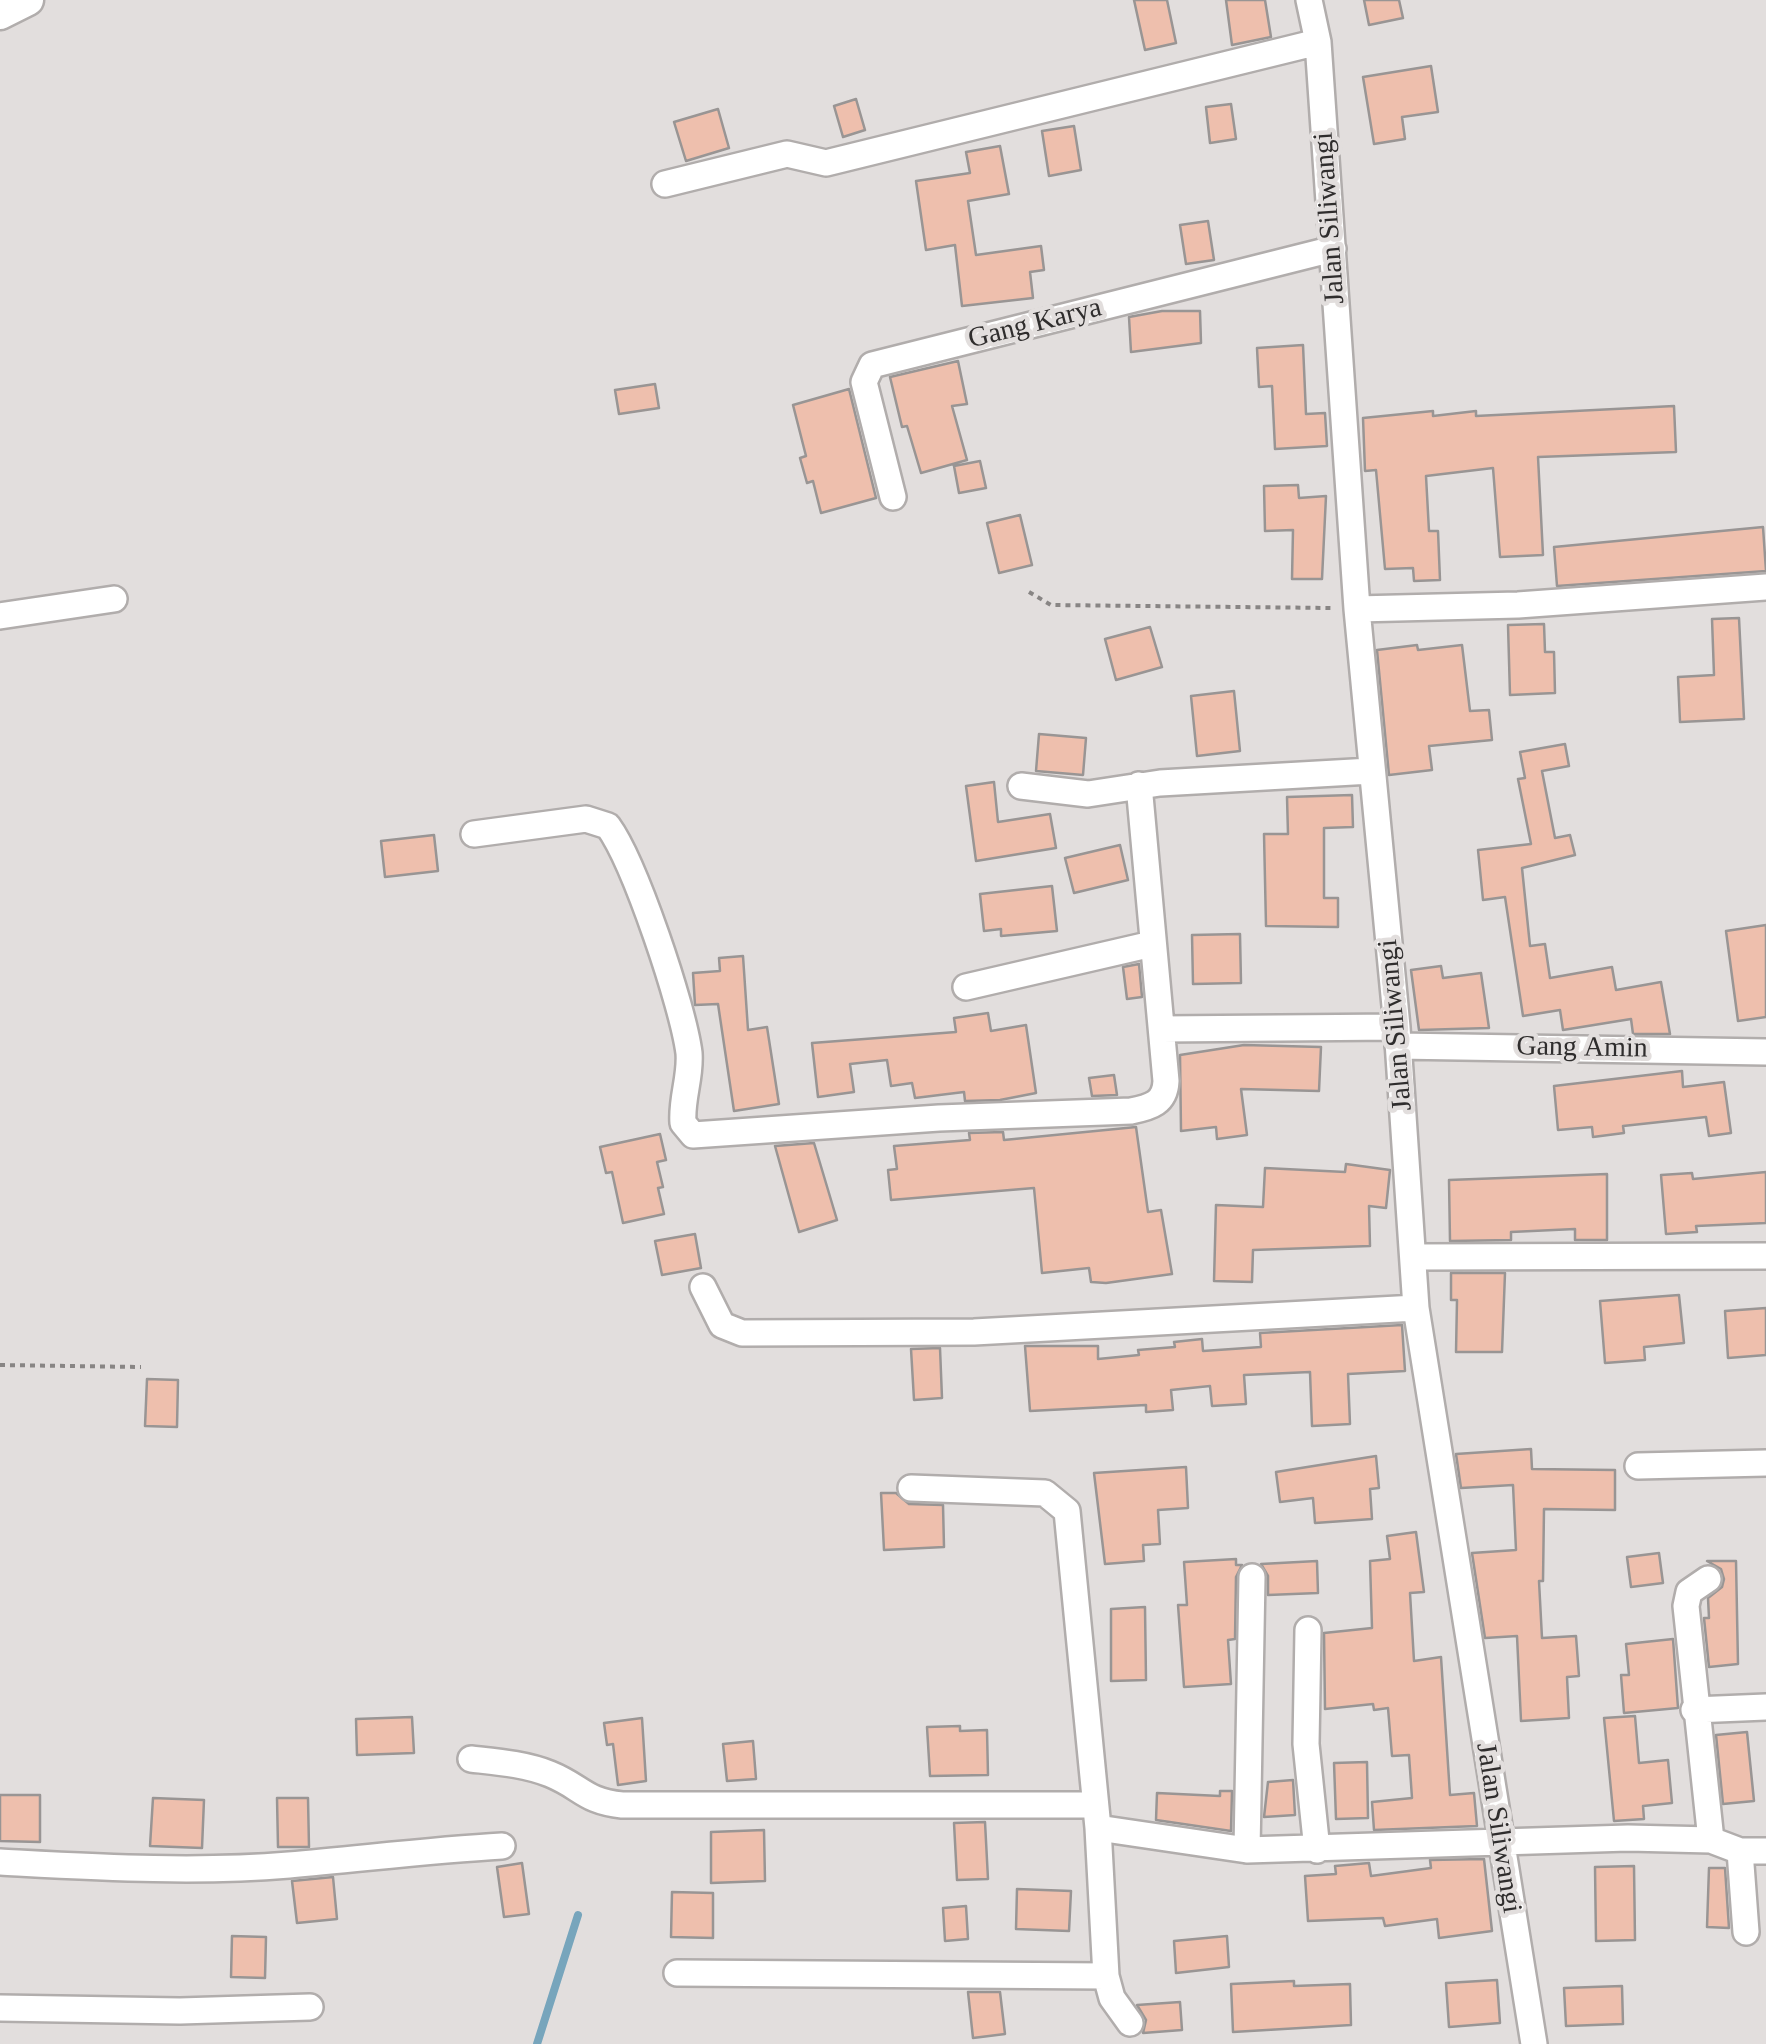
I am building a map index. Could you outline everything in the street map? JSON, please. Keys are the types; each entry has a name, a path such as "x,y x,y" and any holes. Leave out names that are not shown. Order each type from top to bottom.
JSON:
{"street":[{"name":"Jalan Siliwangi","path":"1310,0 1318,42 1356,609 1398,1036 1416,1308 1534,2044"},
{"path":"665,184 787,154 826,164 1318,42"},
{"name":"Gang Karya","path":"893,497 864,382 872,365 1333,250"},
{"path":"1356,609 1518,605 1766,588"},
{"path":"0,616 114,599"},
{"path":"1021,786 1088,794 1138,784 1371,771"},
{"path":"474,834 586,819 608,826 655,937 682,1019 689,1074 683,1122 694,1135 1149,1108 1166,1093 1138,784"},
{"path":"966,987 1152,944"},
{"name":"Gang Amin","path":"1162,1029 1766,1052"},
{"path":"1415,1258 1766,1256"},
{"path":"703,1287 722,1326 742,1333 974,1332 1416,1308"},
{"path":"1638,1466 1766,1463"},
{"path":"911,1488 1044,1493 1066,1512 1096,1817 1106,1976 1112,1998 1130,2023"},
{"path":"1247,1850 1252,1577"},
{"path":"1708,1579 1690,1592 1686,1606 1694,1710 1711,1840"},
{"path":"1308,1630 1306,1744 1316,1850"},
{"path":"1694,1710 1766,1707"},
{"path":"471,1759 528,1767 554,1776 592,1802 622,1806 1096,1817 1247,1850 1628,1838 1711,1840 1740,1851 1766,1850"},
{"path":"0,1862 149,1869 269,1866 502,1846"},
{"path":"1740,1851 1746,1932"},
{"path":"677,1973 1106,1976"},
{"path":"0,2008 180,2011 310,2006"}],"path":[{"path":"1029,592 1051,605 1356,609"},
{"path":"0,1364 141,1368"}],"building":[{"path":"1134,0 1167,0 1176,43 1145,50"},
{"path":"1226,0 1265,0 1271,37 1232,45"},
{"path":"1364,0 1399,0 1403,18 1369,25"},
{"path":"1431,66 1438,112 1402,117 1405,139 1374,144 1363,77"},
{"path":"856,99 865,130 843,137 834,106"},
{"path":"1231,104 1236,139 1210,143 1206,107"},
{"path":"718,109 729,148 686,161 674,122"},
{"path":"1074,126 1081,170 1049,176 1042,131"},
{"path":"1000,146 1009,194 968,201 976,255 1041,246 1044,270 1030,272 1033,298 962,306 955,245 926,250 916,181 970,173 966,152"},
{"path":"1208,221 1214,260 1186,264 1180,225"},
{"path":"1162,311 1200,311 1201,343 1131,352 1129,317"},
{"path":"1303,345 1306,414 1325,413 1327,446 1275,449 1272,386 1259,387 1257,348"},
{"path":"958,361 967,404 952,406 967,460 921,473 907,426 902,427 890,377"},
{"path":"655,384 659,408 619,414 615,390"},
{"path":"849,389 876,498 821,513 813,481 807,483 800,458 806,456 793,405"},
{"path":"1674,406 1676,452 1538,457 1543,555 1500,557 1493,468 1426,476 1429,531 1438,531 1440,580 1414,581 1413,568 1385,569 1376,470 1365,471 1363,418 1433,411 1433,416 1476,411 1476,416"},
{"path":"980,461 986,488 959,493 954,466"},
{"path":"1298,485 1299,498 1326,496 1322,579 1292,579 1293,530 1265,531 1264,486"},
{"path":"1020,515 1032,565 999,573 987,523"},
{"path":"1763,527 1766,571 1557,586 1554,547"},
{"path":"1739,618 1744,719 1680,722 1678,677 1714,675 1712,619"},
{"path":"1544,624 1545,652 1554,652 1555,693 1510,695 1508,625"},
{"path":"1150,627 1162,667 1116,680 1105,639"},
{"path":"1417,645 1418,650 1462,645 1470,711 1489,710 1492,740 1429,746 1432,770 1389,775 1377,650"},
{"path":"1234,691 1240,751 1197,756 1191,696"},
{"path":"1039,734 1086,738 1083,775 1036,771"},
{"path":"1565,744 1569,766 1542,771 1555,838 1570,835 1575,855 1522,868 1530,946 1545,944 1550,978 1612,967 1616,990 1661,982 1670,1034 1633,1034 1631,1019 1563,1030 1560,1010 1523,1016 1505,897 1483,900 1478,850 1531,844 1518,779 1525,778 1520,752"},
{"path":"994,782 998,822 1050,814 1056,848 976,861 966,786"},
{"path":"1352,795 1353,827 1324,828 1324,898 1338,898 1338,927 1266,926 1264,834 1288,834 1287,797"},
{"path":"434,835 438,871 385,877 381,841"},
{"path":"1120,845 1128,880 1074,893 1065,858"},
{"path":"1052,886 1057,931 1001,936 1001,929 984,931 980,894"},
{"path":"1766,925 1766,1017 1738,1021 1726,931"},
{"path":"1240,934 1241,983 1193,984 1192,935"},
{"path":"743,956 748,1030 767,1027 779,1104 734,1111 718,1004 695,1005 693,973 720,971 719,958"},
{"path":"1139,964 1142,997 1127,999 1123,967"},
{"path":"1441,966 1443,978 1481,973 1489,1028 1419,1030 1411,970"},
{"path":"988,1013 991,1031 1026,1025 1036,1093 1000,1100 965,1101 964,1092 915,1098 912,1083 891,1086 887,1060 850,1064 854,1092 818,1097 812,1043 956,1032 954,1018"},
{"path":"1244,1045 1321,1047 1319,1091 1241,1089 1247,1135 1217,1139 1216,1127 1181,1131 1180,1055"},
{"path":"1682,1071 1683,1087 1724,1082 1731,1133 1709,1136 1706,1117 1623,1126 1624,1133 1593,1137 1592,1127 1558,1130 1554,1086"},
{"path":"1114,1075 1117,1095 1092,1096 1089,1078"},
{"path":"1136,1127 1148,1212 1161,1210 1172,1274 1106,1283 1091,1282 1089,1268 1042,1273 1034,1188 891,1200 888,1170 897,1169 894,1146 970,1140 969,1133 1003,1132 1004,1140"},
{"path":"660,1134 666,1160 657,1162 663,1187 658,1188 664,1214 623,1223 612,1172 606,1173 600,1147"},
{"path":"814,1143 837,1220 799,1232 775,1146"},
{"path":"1346,1164 1390,1170 1386,1208 1369,1206 1370,1246 1253,1250 1252,1282 1214,1281 1216,1205 1263,1207 1265,1168 1345,1172"},
{"path":"1766,1172 1766,1223 1696,1226 1697,1232 1666,1234 1661,1175 1692,1173 1693,1179"},
{"path":"1607,1174 1607,1240 1575,1240 1575,1229 1511,1232 1511,1240 1450,1241 1449,1180"},
{"path":"695,1234 701,1268 662,1275 655,1241"},
{"path":"1451,1273 1505,1273 1502,1352 1456,1352 1457,1300 1451,1300"},
{"path":"1679,1295 1684,1343 1644,1347 1645,1360 1605,1363 1600,1301"},
{"path":"1766,1308 1766,1355 1728,1358 1725,1311"},
{"path":"1402,1325 1405,1371 1348,1374 1350,1424 1312,1426 1310,1372 1244,1375 1246,1404 1212,1406 1210,1386 1171,1390 1173,1410 1146,1412 1146,1405 1030,1411 1025,1346 1098,1346 1098,1359 1175,1347 1174,1342 1202,1339 1203,1351 1261,1347 1260,1333"},
{"path":"940,1348 942,1398 914,1400 911,1349"},
{"path":"147,1379 178,1380 177,1427 145,1426"},
{"path":"1531,1449 1532,1469 1615,1470 1615,1510 1544,1509 1543,1581 1539,1581 1542,1638 1576,1636 1579,1676 1567,1677 1569,1718 1521,1721 1517,1636 1485,1638 1472,1553 1516,1550 1513,1485 1461,1488 1456,1454"},
{"path":"1376,1456 1379,1488 1370,1489 1372,1519 1315,1523 1313,1498 1280,1502 1276,1472"},
{"path":"1186,1467 1188,1508 1158,1510 1160,1544 1143,1545 1144,1561 1105,1564 1094,1473"},
{"path":"881,1493 896,1493 909,1504 943,1505 944,1547 884,1550"},
{"path":"1416,1532 1424,1592 1410,1593 1414,1661 1441,1657 1450,1795 1474,1793 1477,1826 1374,1830 1372,1802 1412,1798 1409,1755 1392,1756 1388,1708 1374,1710 1373,1704 1325,1709 1324,1633 1372,1628 1370,1561 1390,1559 1387,1536"},
{"path":"1659,1553 1663,1583 1631,1587 1627,1557"},
{"path":"1236,1559 1236,1565 1242,1565 1236,1577 1235,1639 1228,1640 1231,1684 1184,1687 1178,1605 1187,1605 1184,1562"},
{"path":"1317,1561 1318,1593 1268,1595 1268,1576 1261,1564"},
{"path":"1707,1561 1736,1561 1738,1664 1709,1667 1704,1618 1709,1618 1708,1598 1722,1587 1724,1579 1721,1569"},
{"path":"1145,1607 1146,1680 1111,1681 1111,1609"},
{"path":"1673,1639 1678,1708 1624,1713 1621,1675 1629,1675 1626,1644"},
{"path":"1635,1716 1639,1763 1668,1760 1672,1803 1643,1806 1644,1819 1614,1821 1604,1718"},
{"path":"412,1717 414,1753 357,1755 356,1719"},
{"path":"642,1718 646,1781 618,1785 613,1744 607,1745 604,1723"},
{"path":"960,1726 960,1731 987,1730 988,1775 930,1776 927,1727"},
{"path":"1747,1732 1754,1801 1723,1804 1716,1735"},
{"path":"753,1741 756,1779 727,1781 723,1744"},
{"path":"1367,1762 1368,1818 1336,1819 1334,1763"},
{"path":"1293,1780 1295,1815 1264,1817 1268,1782"},
{"path":"1220,1791 1232,1791 1231,1831 1156,1820 1157,1793 1220,1796"},
{"path":"0,1795 40,1795 40,1842 0,1841"},
{"path":"153,1798 204,1800 202,1848 150,1846"},
{"path":"277,1798 308,1798 309,1847 278,1847"},
{"path":"985,1822 988,1879 957,1880 954,1823"},
{"path":"764,1830 765,1881 711,1883 711,1832"},
{"path":"1484,1859 1492,1931 1439,1938 1437,1919 1385,1926 1383,1918 1308,1921 1305,1876 1336,1874 1335,1866 1369,1863 1371,1876 1431,1868 1430,1860"},
{"path":"522,1863 529,1914 504,1917 497,1867"},
{"path":"1634,1866 1635,1940 1596,1941 1595,1867"},
{"path":"1709,1868 1725,1868 1729,1928 1707,1927"},
{"path":"333,1877 337,1919 297,1923 292,1881"},
{"path":"1017,1889 1071,1891 1069,1931 1016,1929"},
{"path":"672,1892 713,1893 713,1938 671,1937"},
{"path":"966,1906 968,1939 945,1941 943,1908"},
{"path":"232,1936 266,1937 265,1978 231,1977"},
{"path":"1227,1936 1229,1967 1176,1973 1174,1941"},
{"path":"1497,1980 1500,2023 1449,2027 1446,1983"},
{"path":"1294,1981 1294,1986 1350,1984 1351,2025 1233,2032 1231,1984"},
{"path":"1622,1986 1623,2024 1566,2026 1564,1988"},
{"path":"968,1992 1000,1992 1005,2034 973,2038"},
{"path":"1180,2002 1182,2030 1143,2033 1146,2020 1137,2005"}],"waterway":[{"path":"537,2044 578,1915"}]}
